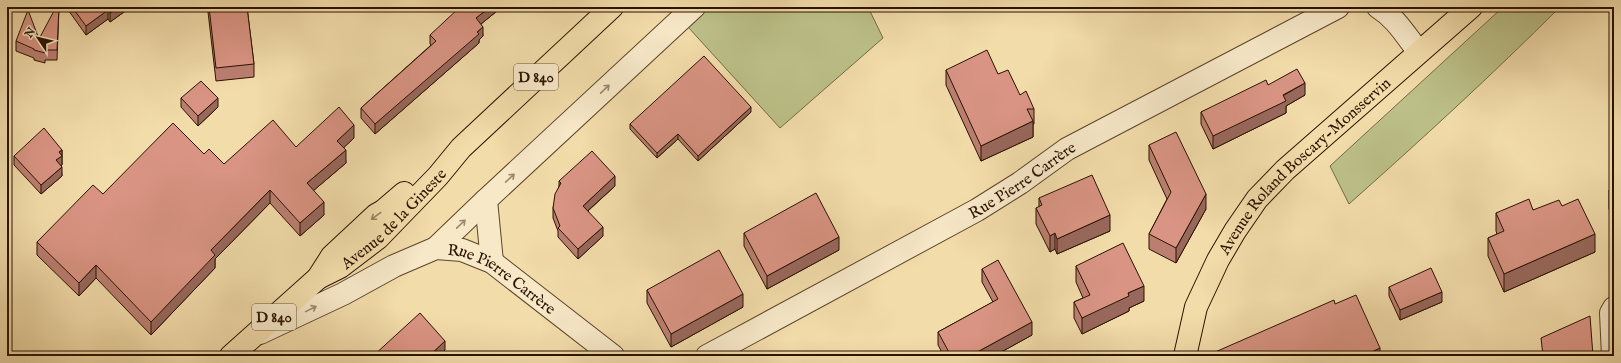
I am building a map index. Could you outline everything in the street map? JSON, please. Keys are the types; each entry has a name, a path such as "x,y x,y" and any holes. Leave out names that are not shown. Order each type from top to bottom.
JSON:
{"main road":[{"name":"Avenue de la Gineste","path":"230,356 318,278 332,256 376,215 383,211 431,168 461,148 612,7"},
{"name":"Avenue Roland Boscary-Monsservin","path":"1185,356 1196,308 1218,260 1235,231 1257,199 1284,170 1471,7"}],"street":[{"path":"436,248 694,7"},
{"name":"Rue Pierre Carrère","path":"707,356 977,210 1020,183 1067,149 1338,7"},
{"path":"1378,7 1395,20 1419,52"},
{"path":"486,200 492,262"},
{"name":"Rue Pierre Carrère","path":"250,338 343,294 394,266 436,248 462,250 492,262 613,356"},
{"path":"1613,356 1611,312 1614,308"}],"green space":[{"path":"710,7 868,7 883,38 780,128 688,27"},
{"path":"1503,7 1560,7 1456,107 1349,204 1330,166"}],"building":[{"path":"56,7 59,7 57,50 44,50 45,53 34,50 16,41 28,10 39,39"},
{"path":"72,7 119,7 110,13 108,10 86,26"},
{"path":"209,7 247,7 254,64 216,68"},
{"path":"460,7 490,7 476,18 483,27 477,32 479,34 375,124 361,108 436,41 430,35"},
{"path":"987,50 998,74 1008,70 1020,95 1026,91 1034,109 1027,109 1033,121 981,146 946,70"},
{"path":"704,56 751,107 698,156 678,134 657,153 630,124"},
{"path":"1297,69 1305,83 1283,95 1286,101 1213,136 1201,112 1266,80 1268,85"},
{"path":"201,81 218,98 198,116 181,98"},
{"path":"339,107 354,125 337,141 346,150 307,183 324,202 300,223 270,190 211,250 215,255 151,322 96,265 79,283 37,242 93,185 103,194 173,123 204,154 209,149 224,164 273,120 296,147"},
{"path":"44,128 62,150 59,152 62,156 56,160 62,167 41,185 14,156"},
{"path":"1176,132 1206,194 1176,248 1149,234 1171,192 1149,145"},
{"path":"592,151 615,176 583,206 603,227 578,249 558,228 560,226 553,208 555,194 561,183 559,181"},
{"path":"1092,175 1110,215 1057,239 1055,233 1050,236 1036,208 1042,205 1039,198"},
{"path":"1614,188 1614,200 1609,190"},
{"path":"816,193 839,237 767,276 744,233"},
{"path":"1529,199 1533,210 1559,200 1562,206 1578,199 1595,234 1504,274 1488,238 1504,231 1496,213"},
{"path":"1123,243 1144,286 1128,293 1129,296 1082,318 1074,302 1090,295 1076,266"},
{"path":"719,250 743,294 671,334 647,290"},
{"path":"998,260 1032,322 970,356 951,356 938,332 998,299 982,269"},
{"path":"1431,268 1442,292 1400,310 1389,287"},
{"path":"1356,295 1380,348 1363,356 1206,356 1334,300 1335,304"},
{"path":"420,313 445,341 429,356 373,356"},
{"path":"1590,316 1593,356 1543,356 1541,338"}]}
